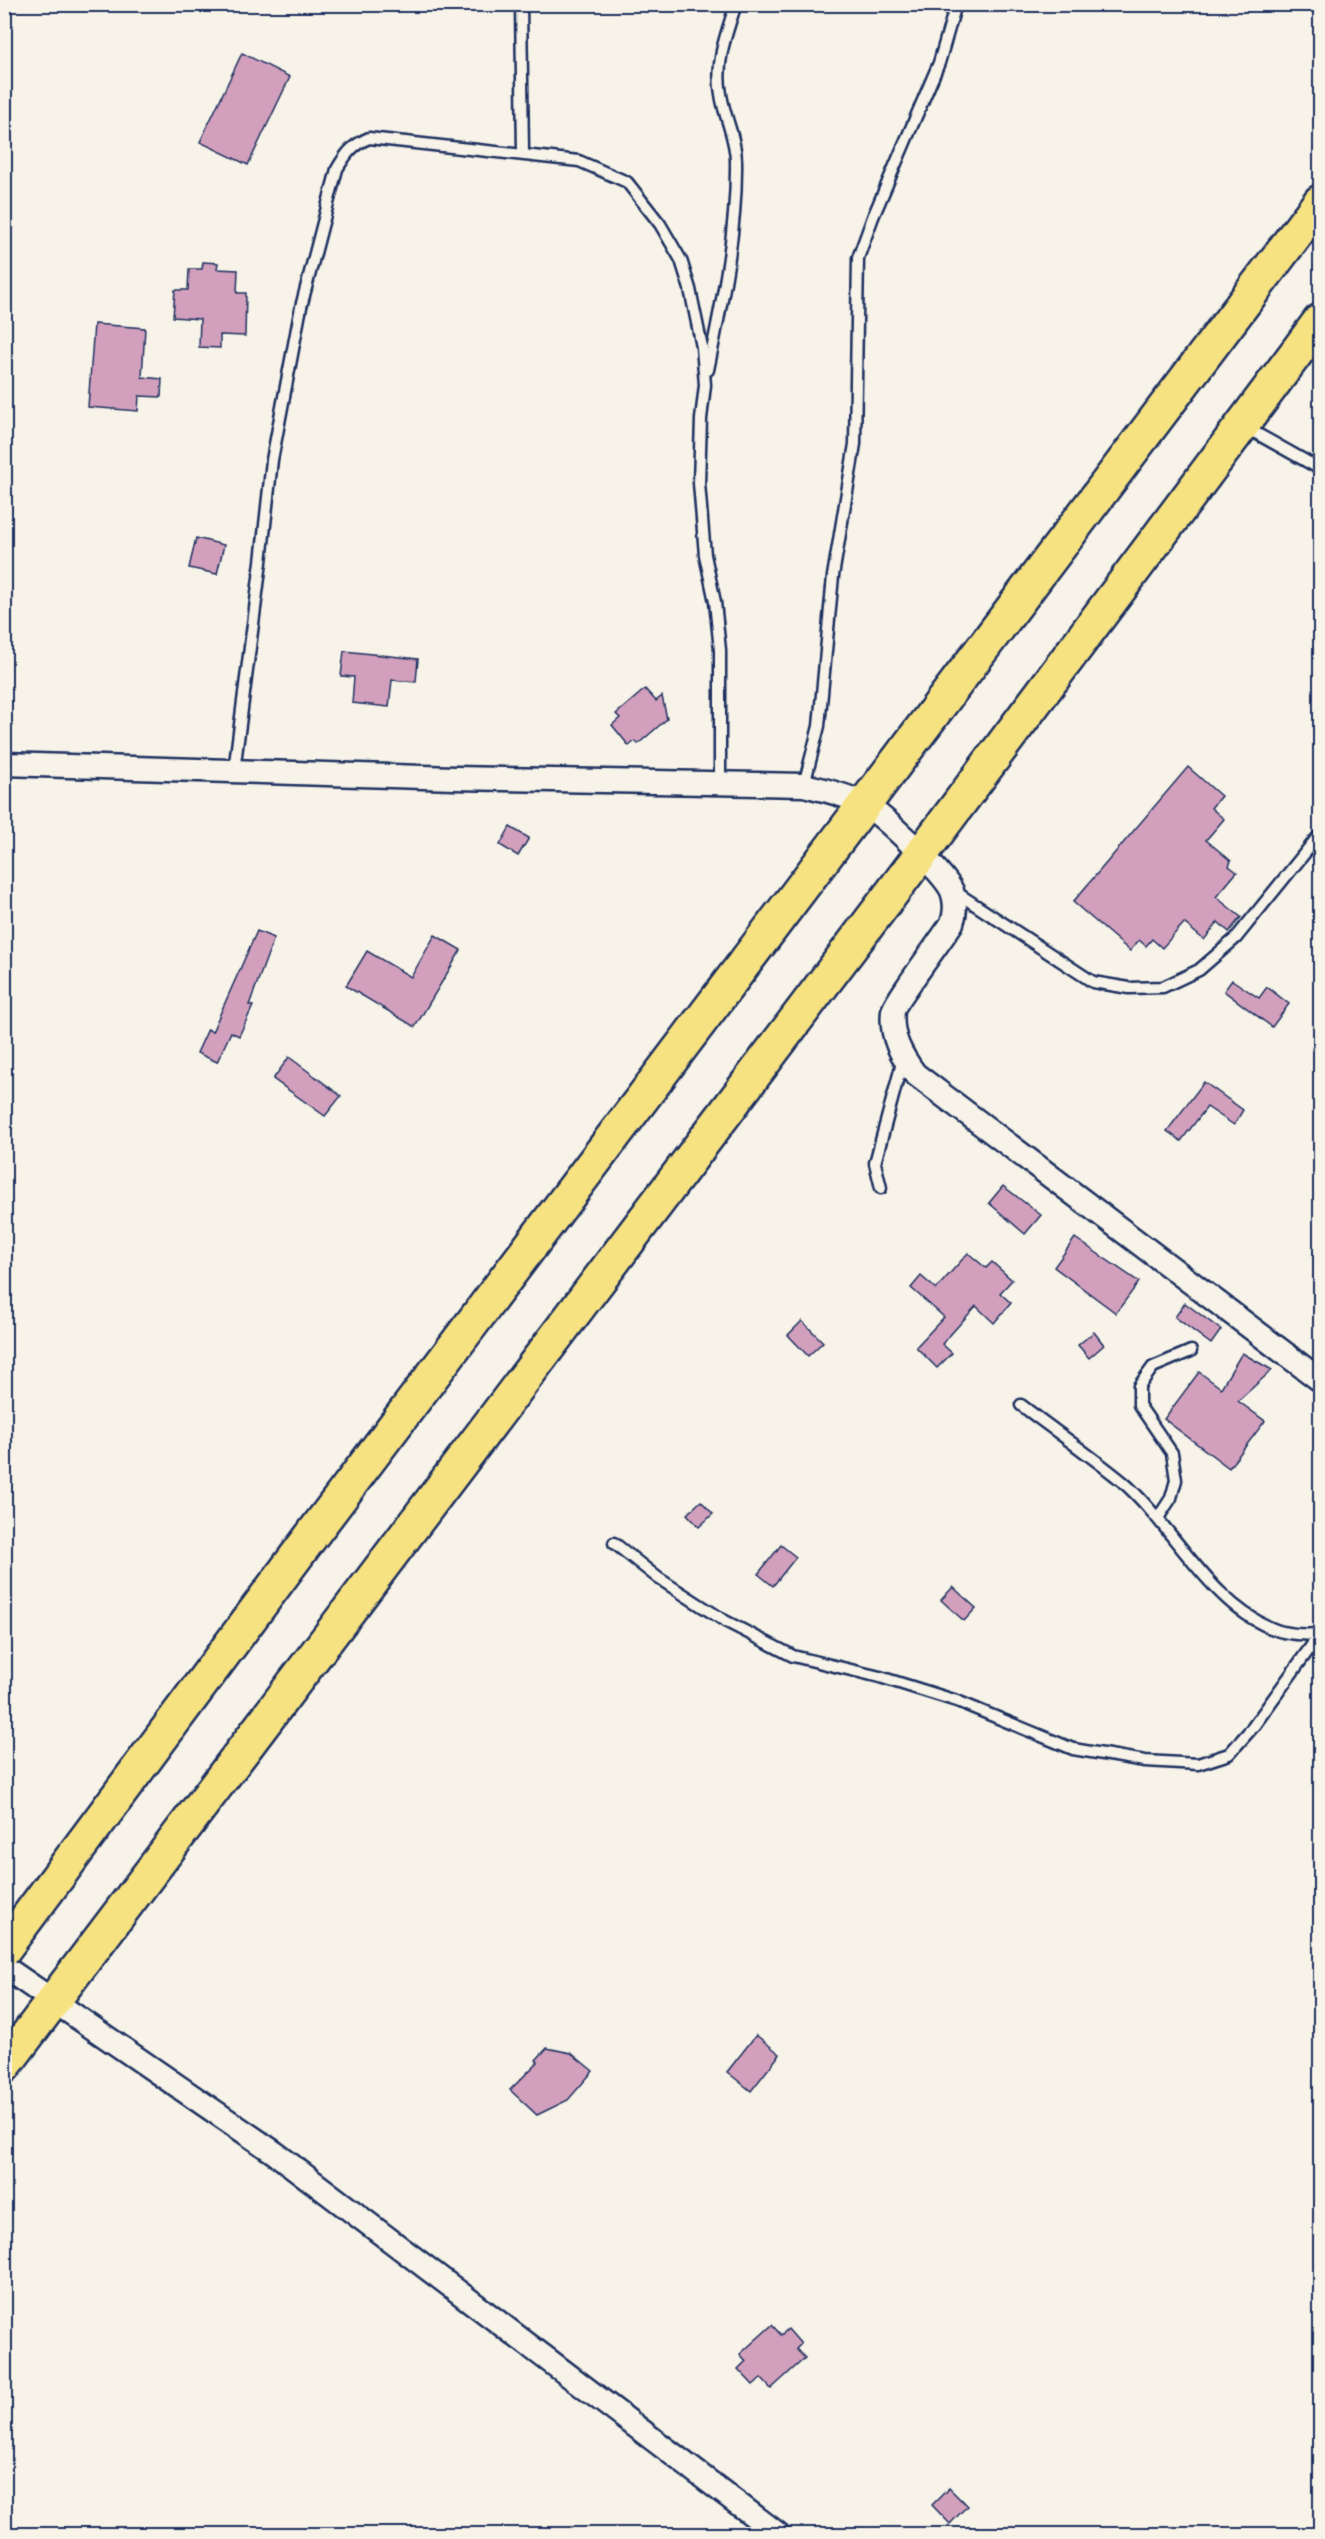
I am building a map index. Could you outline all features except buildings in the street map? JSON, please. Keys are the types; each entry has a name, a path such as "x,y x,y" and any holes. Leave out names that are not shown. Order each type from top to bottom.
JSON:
{"main road":[{"path":"4,1949 318,1527 1320,202"},
{"path":"4,2066 1320,321"}],"street":[{"path":"4,764 804,785 841,794 864,804 921,853 951,889 956,912 952,923 893,1008 895,1039 904,1059 915,1074 1320,1380"},
{"path":"4,1966 275,2153 778,2535"}],"lane":[{"path":"521,4 523,153"},
{"path":"720,783 720,650 715,602 705,555 699,483 700,419 728,271 735,193 737,158 721,95 719,75 725,33 736,4"},
{"path":"804,785 819,726 833,576 855,444 858,258 873,217 939,63 956,4"},
{"path":"234,771 272,460 301,308 337,169 346,153 356,143 369,138 523,153 579,161 627,182 642,198 660,224 684,270 702,347 705,386"},
{"path":"1242,426 1320,469"},
{"path":"951,889 1093,982 1129,988 1163,987 1199,970 1236,938 1317,838"},
{"path":"881,1188 875,1163 904,1059"},
{"path":"1158,1518 1171,1498 1176,1480 1173,1453 1139,1405 1139,1386 1153,1367 1191,1351"},
{"path":"1021,1405 1124,1483 1158,1518 1212,1584 1247,1614 1272,1629 1299,1635 1320,1634"},
{"path":"614,1543 658,1578 725,1621 793,1656 880,1677 957,1701 1073,1749 1145,1761 1198,1764 1229,1754 1253,1727 1320,1634"}]}
